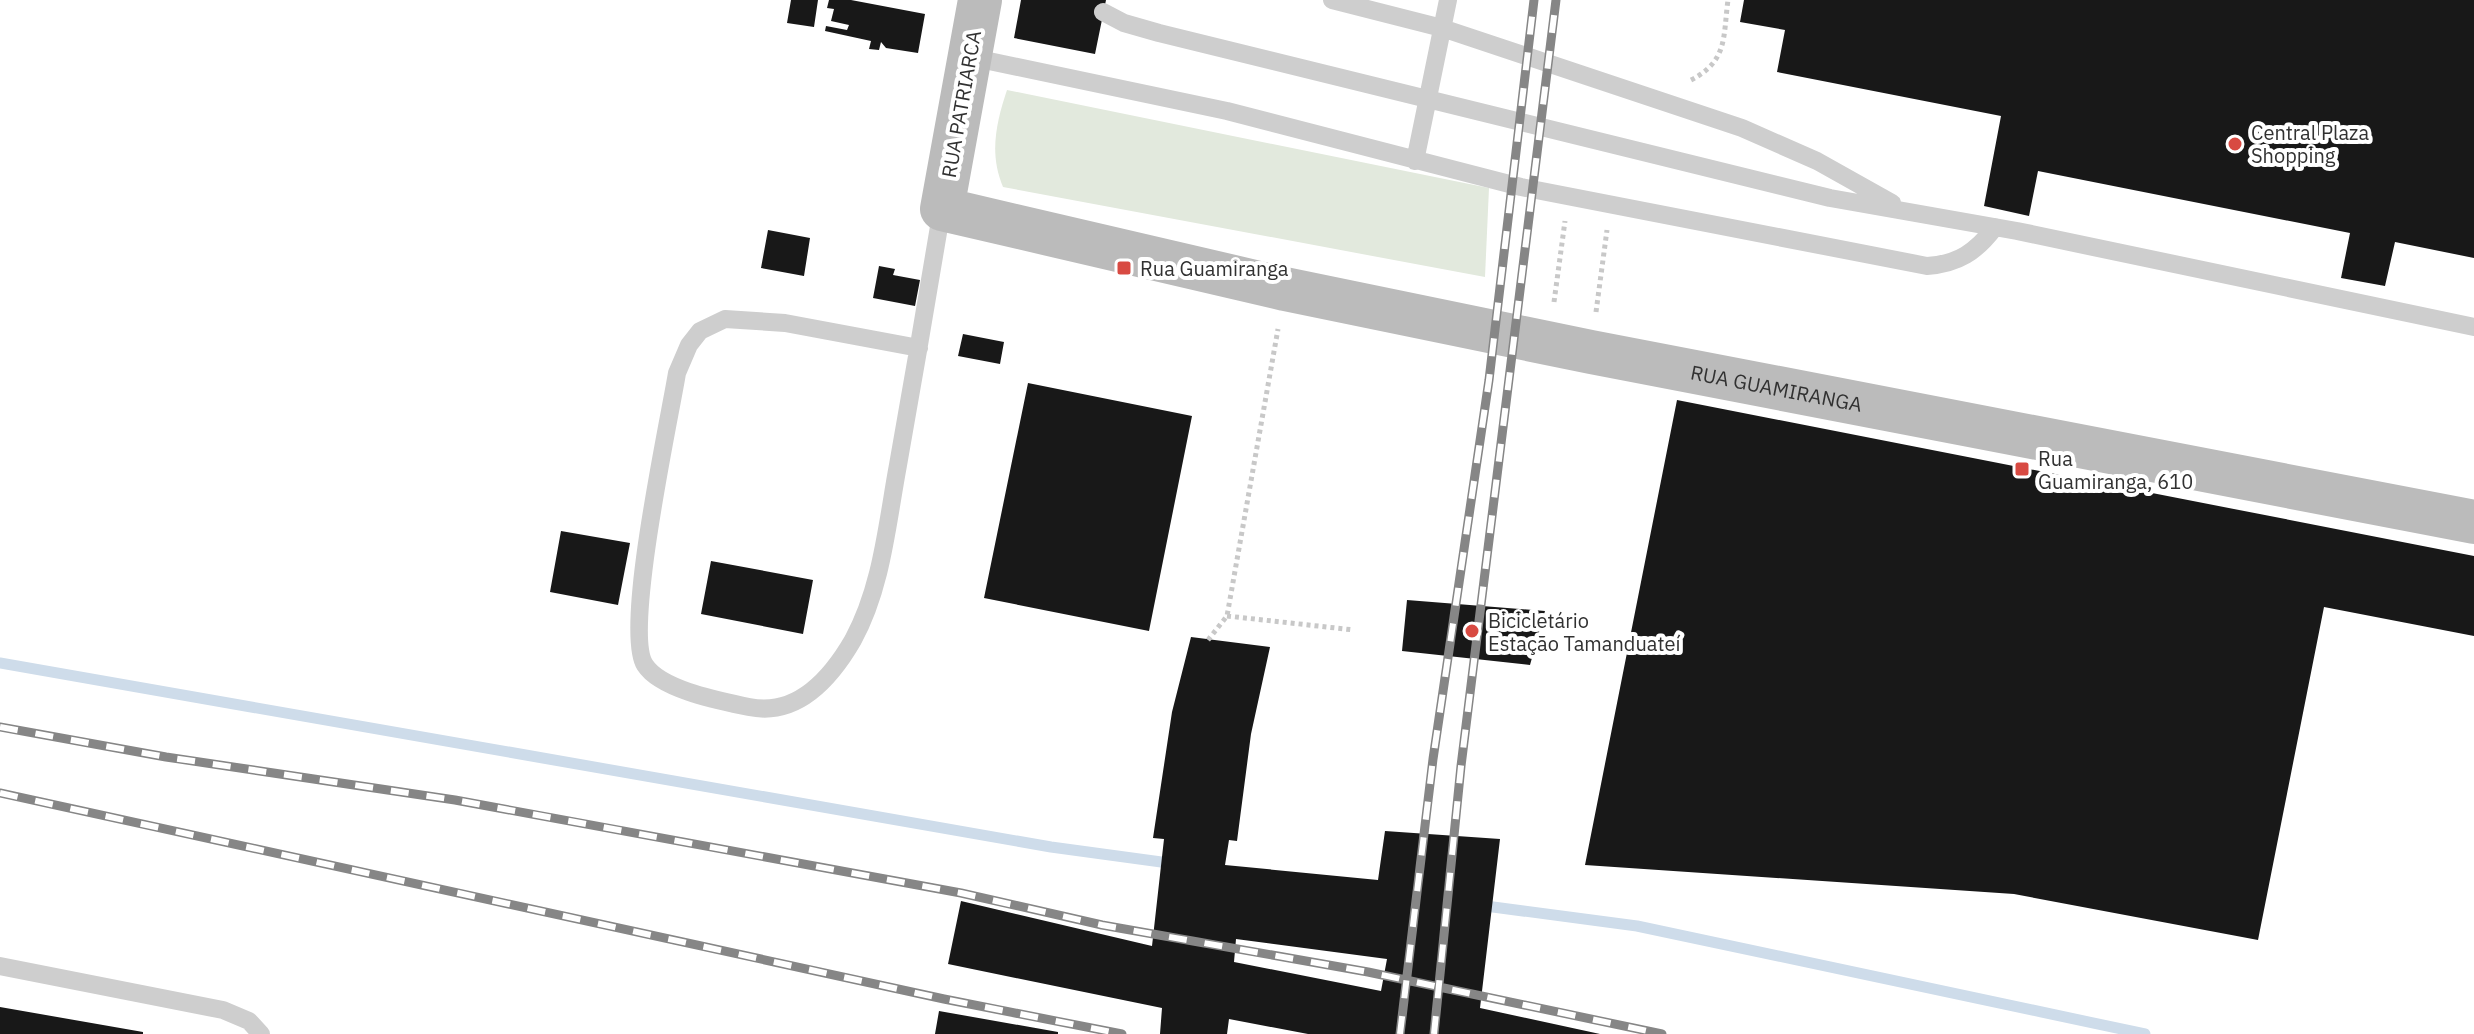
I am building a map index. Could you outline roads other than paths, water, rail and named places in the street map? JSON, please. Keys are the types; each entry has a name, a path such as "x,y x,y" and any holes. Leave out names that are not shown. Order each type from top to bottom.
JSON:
{"street":[{"name":"RUA PATRIARCA","path":"942,209 980,0"},
{"name":"RUA GUAMIRANGA","path":"942,209 1285,289 1549,343 2474,522"}],"lane":[{"path":"1332,0 1442,28 1742,128 1817,161 1907,211"},
{"path":"1415,161 1448,0"},
{"path":"1103,12 1124,23 1159,33 1743,178 2474,327"},
{"path":"970,57 1253,117 1415,161 1568,196 1927,266 1949,265 1970,254 1995,227"},
{"path":"919,348 785,323 725,319 700,331 689,345 677,373 638,609 638,649 643,662 655,675 717,700 760,709 778,709 796,702 837,665 866,612 879,567 919,348 942,209"},
{"path":"0,966 223,1010 249,1021 261,1034"}],"waterway":[{"path":"0,663 1051,847 1176,864"},
{"path":"1478,905 1637,926 2145,1034"}],"railway":[{"path":"1400,1034 1433,759 1489,380 1534,0"},
{"path":"1434,1034 1461,766 1556,0"},
{"path":"0,727 166,757 455,800 961,893 1102,925 1368,972 1662,1034"},
{"path":"0,793 944,999 1122,1034"}],"place":[{"name":"Central Plaza Shopping","path":"2235,144"},
{"name":"Rua Guamiranga","path":"1124,268"},
{"name":"Rua Guamiranga, 610","path":"2022,469"},
{"name":"Bicicletário Estação Tamanduateí","path":"1472,631"}]}
